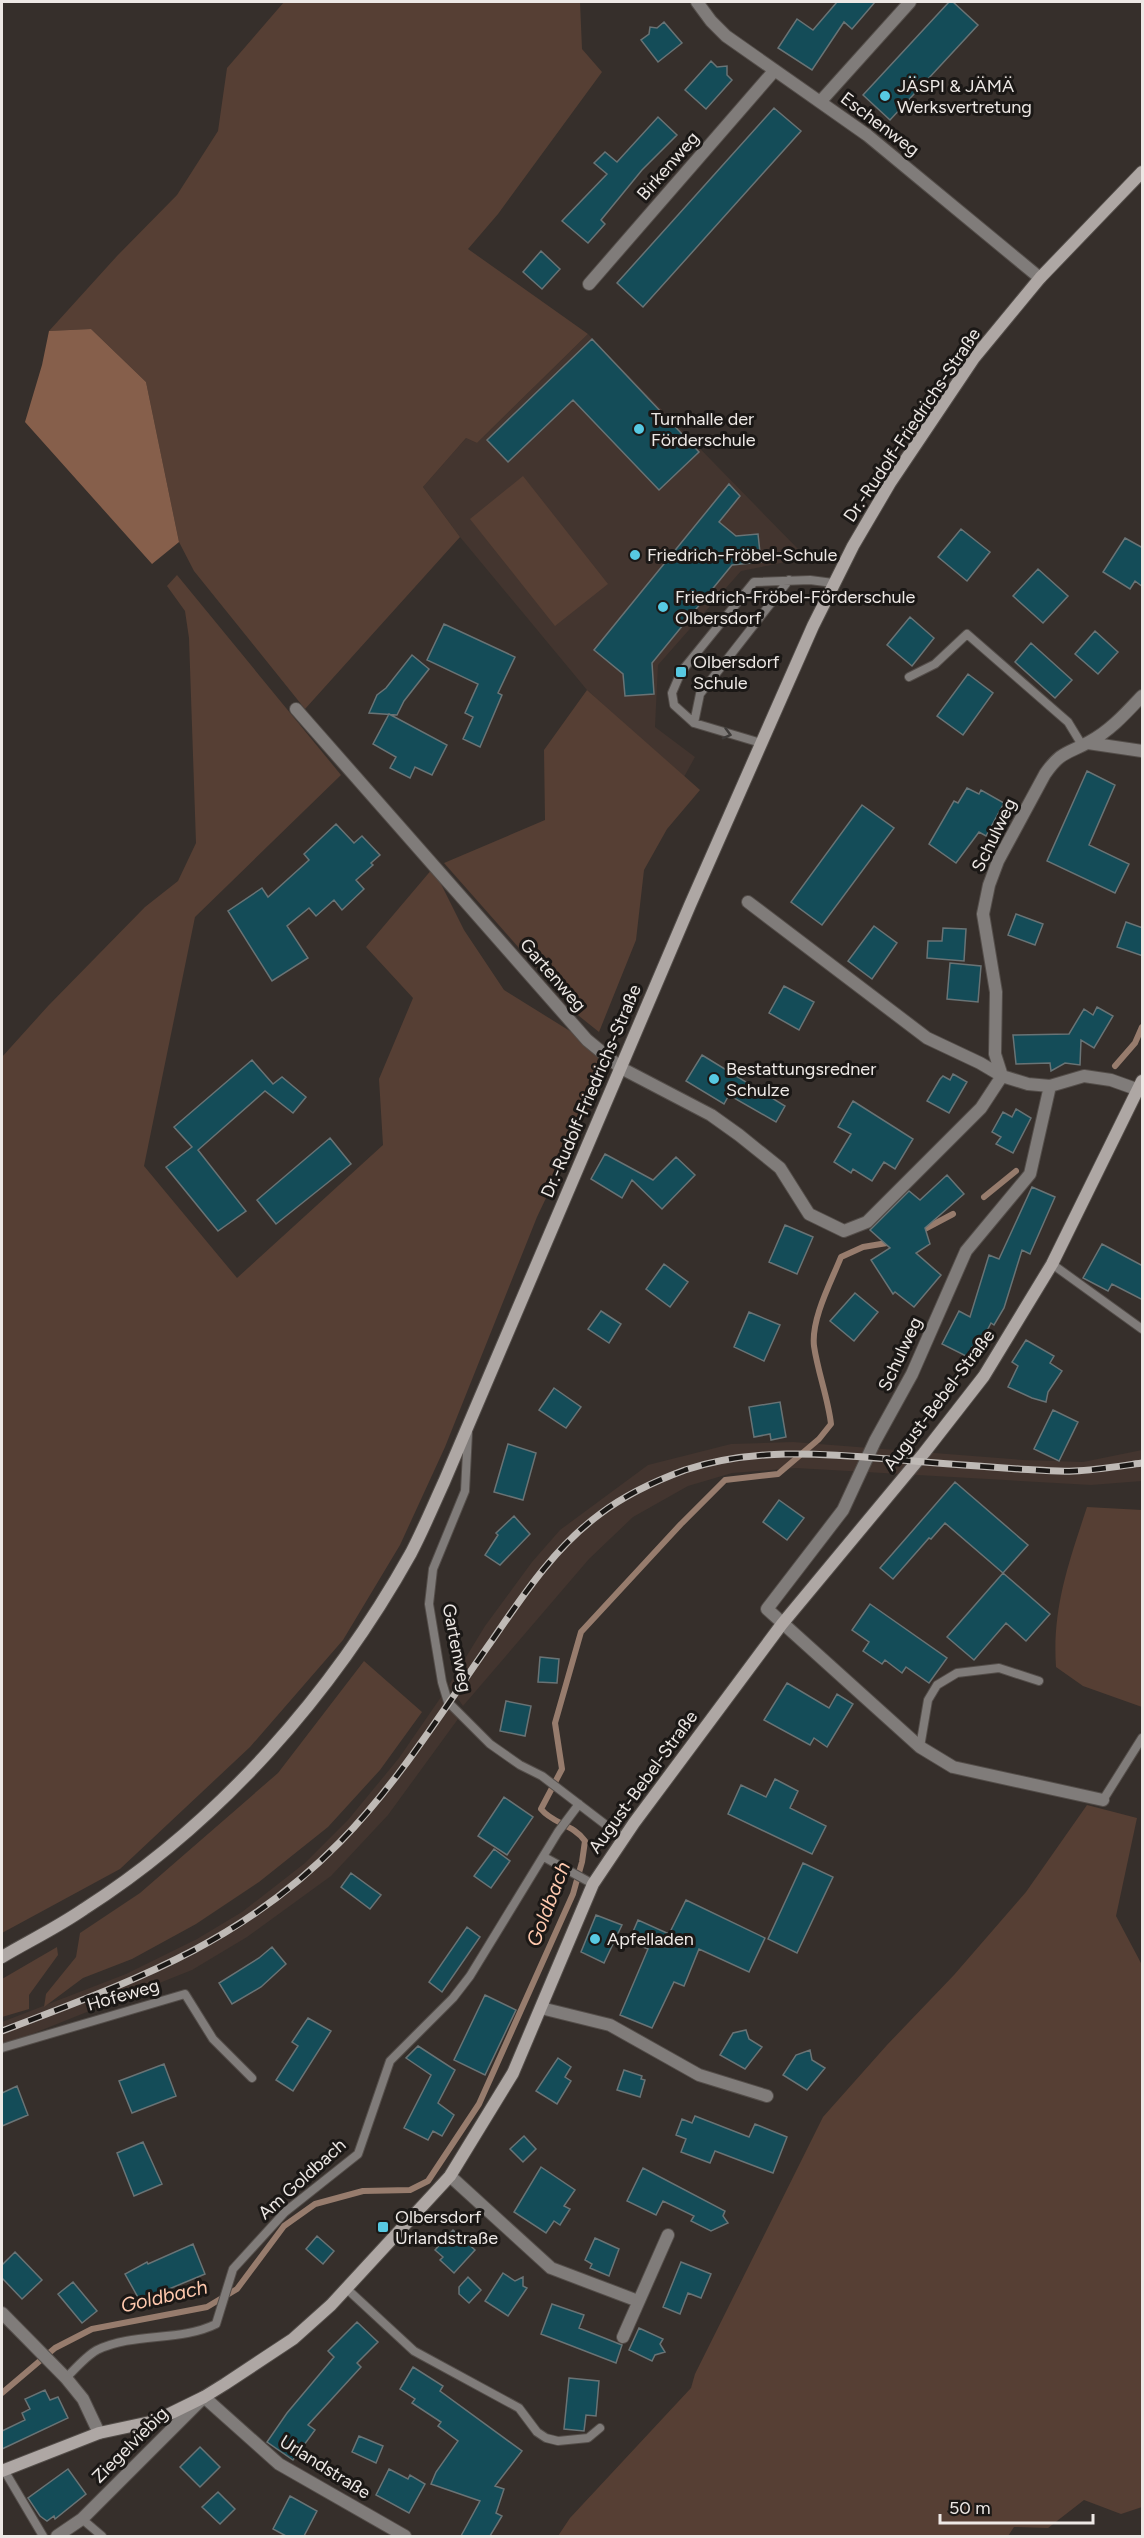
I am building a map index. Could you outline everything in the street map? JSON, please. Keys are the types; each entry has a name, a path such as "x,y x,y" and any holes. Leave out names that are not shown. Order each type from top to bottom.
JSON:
{"main road":[{"name":"Dr.-Rudolf-Friedrichs-Straße","path":"2,1957 84,1910 130,1877 224,1797 264,1758 302,1714 348,1651 411,1552 444,1482 468,1420 690,905 833,583 890,483 961,377 1040,278 1143,172"},
{"name":"August-Bebel-Straße","path":"3,2470 99,2433 155,2421 204,2397 293,2339 347,2289 450,2176 513,2073 593,1884 623,1838 782,1624 924,1453 984,1376 1052,1264 1141,1085"}],"street":[{"name":"Eschenweg","path":"697,2 726,36 867,135 1040,278"},
{"path":"820,102 910,2"},
{"name":"Birkenweg","path":"589,284 774,71"},
{"name":"Schulweg","path":"1002,1076 995,1054 996,992 983,914 985,899 998,861 1045,774 1065,752 1085,744 1116,724 1143,696"},
{"name":"Gartenweg","path":"296,709 587,1040 621,1068 711,1115 739,1135 780,1168 809,1214 844,1231 867,1222 981,1108 1002,1076"},
{"path":"1085,744 1143,751"},
{"path":"748,902 927,1038 1002,1076 1028,1084 1050,1086 1084,1076 1141,1085"},
{"name":"Schulweg","path":"782,1624 767,1609 843,1510 875,1441 912,1374 966,1251 1030,1174 1050,1086"},
{"path":"782,1624 920,1747 953,1767 1103,1800"},
{"path":"541,2008 610,2025 699,2075 767,2096"},
{"path":"450,2176 551,2268 639,2301"},
{"path":"623,2337 668,2235"},
{"path":"2,2313 66,2378 82,2399 99,2433"},
{"name":"Ziegelviebig","path":"57,2536 82,2519 204,2397"},
{"name":"Urlandstraße","path":"204,2397 279,2464 405,2536"}],"lane":[{"path":"761,743 694,723 674,705 672,693 681,672 754,582 789,580 833,583"},
{"path":"694,723 700,694 789,580"},
{"path":"909,677 935,663 967,634 1068,722 1085,744"},
{"path":"1052,1264 1143,1329"},
{"name":"Gartenweg","path":"468,1420 465,1491 434,1569 429,1604 442,1682 448,1702 490,1744 520,1765 542,1776 623,1838"},
{"path":"920,1747 928,1700 937,1685 957,1672 999,1668 1039,1682"},
{"path":"1103,1800 1143,1738"},
{"name":"Am Goldbach","path":"66,2378 96,2351 110,2346 172,2334 201,2332 216,2324 233,2269 285,2212 358,2154 390,2061 453,1998 558,1832 579,1804"},
{"path":"544,1857 593,1884"},
{"name":"Hofeweg","path":"2,2049 185,1994 213,2039 252,2078"},
{"path":"347,2289 414,2351 519,2408 537,2432 546,2438 558,2441 588,2438 600,2428"},
{"path":"3,2470 43,2536"},
{"path":"82,2519 102,2536"}],"shaded area":[{"path":"284,2 580,2 582,49 602,72 498,214 468,249 588,334 477,443 466,438 423,487 460,537 305,709 194,571 179,542 146,382 91,329 49,331 117,256 177,195 218,131 227,68"},
{"path":"91,329 146,382 179,542 152,564 25,422 42,365 49,331"},
{"name":"Friedrich-Fröbel-Schule","path":"588,334 798,549 791,561 741,571 658,665 655,727 695,757 684,777 587,690 460,537 423,487 466,438 477,443"},
{"path":"523,476 608,584 555,626 470,519"},
{"path":"177,575 341,775 195,917 144,1166 237,1278 383,1145 379,1079 413,998 366,947 433,868 464,930 504,990 586,1041 609,1065 537,1217 445,1447 400,1545 343,1640 250,1747 120,1869 2,1933 2,1057 48,1006 145,907 178,881 196,843 189,638 185,611 167,586"},
{"path":"587,690 700,790 667,829 644,870 636,940 599,1032 579,1016 444,863 545,820 544,750"},
{"path":"793,1442 1023,1460 1083,1462 1142,1450 1142,1481 1091,1485 796,1468 732,1473 688,1486 633,1517 589,1559 463,1706 449,1685 485,1626 532,1562 560,1530 648,1465 731,1444"},
{"path":"1087,1507 1142,1510 1142,1707 1083,1686 1056,1667 1055,1645 1059,1605 1068,1566"},
{"path":"364,1661 422,1712 380,1770 328,1827 259,1882 196,1924 132,1959 83,1978 44,2007 46,1994 76,1957 80,1933 140,1893 278,1773"},
{"path":"441,1697 458,1719 388,1815 331,1876 247,1937 192,1970 2,2046 2,2022 126,1974 197,1939 242,1912 305,1863 348,1820 399,1758"},
{"path":"1087,1805 1137,1818 1116,1916 1142,1965 1142,2507 1121,2514 1084,2500 1048,2528 1014,2527 1008,2536 558,2536 570,2518 691,2388 695,2374 823,2117 954,1975 1026,1892"},
{"path":"57,1947 58,1955 29,1995 29,2009 2,2017 2,1979"}],"building":[{"path":"837,2 875,2 852,29 844,22 812,70 778,48 797,19 813,30"},
{"path":"949,2 953,2 978,25 890,120 863,95"},
{"path":"664,22 682,43 658,62 641,40 649,34 650,27 657,28"},
{"path":"711,61 717,67 727,66 727,75 732,80 706,109 685,90"},
{"path":"774,108 801,131 643,307 617,283"},
{"path":"658,117 677,135 642,170 601,220 605,224 588,243 562,221 607,174 594,163 605,152 617,162"},
{"path":"541,251 560,269 542,289 523,272"},
{"name":"Turnhalle der Förderschule","path":"592,339 699,452 659,490 573,400 508,462 487,440"},
{"name":"Friedrich-Fröbel-Förderschule Olbersdorf","path":"729,484 740,496 719,522 736,536 758,534 761,562 732,565 652,663 654,694 625,696 623,674 594,650"},
{"path":"961,529 990,552 967,581 938,557"},
{"path":"1125,538 1143,548 1143,587 1135,581 1130,589 1103,572"},
{"path":"1038,569 1068,596 1043,623 1013,596"},
{"path":"910,617 934,638 912,666 887,645"},
{"path":"444,624 515,657 498,693 502,695 480,747 463,739 473,717 465,713 478,684 427,660"},
{"path":"1095,631 1118,652 1098,674 1075,654"},
{"path":"1031,643 1072,680 1055,698 1015,662"},
{"path":"412,655 429,669 404,701 397,715 369,713 377,695 386,688"},
{"path":"968,674 993,693 963,735 937,716"},
{"path":"389,714 447,745 432,775 415,767 410,778 390,768 396,757 373,744"},
{"path":"1087,771 1115,785 1089,845 1129,864 1115,893 1047,861"},
{"path":"967,788 979,794 981,790 1004,803 986,836 979,832 956,863 929,844 954,801 958,803"},
{"path":"862,805 894,828 822,925 791,902"},
{"path":"336,824 354,843 362,836 380,855 371,863 373,865 356,880 364,889 342,910 334,900 316,916 309,908 287,926 308,958 272,981 228,911 262,888 268,897 309,860 304,854"},
{"path":"1016,914 1043,924 1035,945 1008,935"},
{"path":"1126,922 1143,928 1143,956 1117,947"},
{"path":"874,926 897,943 872,979 848,961"},
{"path":"943,928 966,929 964,961 927,958 928,941 942,941"},
{"path":"950,963 981,966 978,1002 947,999"},
{"path":"784,986 814,1002 799,1030 769,1013"},
{"path":"1097,1007 1113,1016 1094,1048 1081,1040 1080,1065 1065,1063 1051,1071 1050,1063 1016,1064 1013,1035 1069,1034 1084,1009 1093,1015"},
{"path":"702,1055 785,1106 776,1122 729,1095 724,1104 686,1081"},
{"path":"252,1060 273,1084 282,1077 306,1097 293,1113 265,1091 198,1150 246,1211 218,1231 166,1167 192,1147 174,1127"},
{"path":"953,1074 967,1082 949,1113 927,1101 940,1079 943,1076 950,1080"},
{"path":"853,1101 913,1139 895,1169 884,1162 872,1181 853,1169 851,1173 834,1162 851,1134 838,1127"},
{"path":"1016,1109 1031,1118 1013,1153 996,1144 1001,1137 992,1132 1003,1112 1012,1117"},
{"path":"330,1138 351,1164 276,1224 257,1200"},
{"path":"605,1154 653,1180 676,1157 695,1175 662,1209 632,1180 622,1198 591,1179"},
{"path":"947,1175 964,1194 925,1228 930,1244 916,1253 941,1275 914,1307 895,1292 893,1294 871,1260 890,1248 870,1230 909,1191 920,1200"},
{"path":"1032,1187 1055,1197 1030,1254 1022,1250 1004,1308 994,1325 991,1323 977,1350 972,1347 968,1357 942,1344 959,1311 970,1317 989,1255 999,1259"},
{"path":"785,1225 813,1237 797,1274 769,1262"},
{"path":"1102,1244 1143,1266 1143,1300 1112,1284 1108,1291 1083,1278"},
{"path":"664,1264 688,1282 670,1307 646,1289"},
{"path":"855,1293 878,1312 854,1341 830,1321"},
{"path":"601,1311 621,1324 609,1343 588,1329"},
{"path":"749,1312 780,1325 764,1361 734,1347"},
{"path":"1026,1340 1054,1356 1050,1363 1062,1371 1048,1392 1046,1402 1008,1387 1018,1366 1012,1362"},
{"path":"554,1388 581,1407 566,1428 539,1410"},
{"path":"780,1402 786,1437 771,1440 770,1434 754,1437 749,1407"},
{"path":"1053,1410 1078,1422 1059,1461 1034,1449"},
{"path":"508,1444 536,1453 523,1500 494,1492"},
{"path":"955,1482 1028,1545 1003,1573 945,1523 893,1579 880,1568"},
{"path":"779,1500 804,1518 787,1540 763,1522"},
{"path":"514,1516 530,1534 500,1565 485,1555 498,1535 496,1533"},
{"path":"1003,1573 1050,1614 1026,1641 1006,1623 974,1660 947,1637"},
{"path":"870,1604 947,1658 929,1683 906,1667 902,1673 885,1660 882,1664 863,1651 869,1642 852,1630"},
{"path":"540,1657 559,1659 557,1683 538,1682"},
{"path":"787,1683 829,1708 837,1694 853,1704 827,1747 814,1738 810,1745 764,1720"},
{"path":"506,1701 531,1706 525,1736 500,1731"},
{"path":"775,1779 798,1791 790,1808 826,1826 812,1854 728,1814 741,1785 766,1797"},
{"path":"504,1797 533,1817 507,1855 478,1836"},
{"path":"494,1849 510,1861 491,1888 474,1876"},
{"path":"803,1863 833,1877 797,1953 768,1939"},
{"path":"351,1873 381,1895 370,1909 341,1887"},
{"path":"686,1900 765,1938 749,1972 699,1949 684,1986 674,1982 652,2028 620,2015 648,1949 629,1941 638,1920 669,1934"},
{"path":"596,1915 622,1925 604,1963 581,1952"},
{"path":"467,1927 480,1937 442,1992 429,1982"},
{"path":"272,1947 286,1964 261,1987 232,2004 219,1983"},
{"path":"485,1995 516,2010 485,2075 454,2060"},
{"path":"308,2018 331,2031 293,2091 276,2080 298,2046 292,2042"},
{"path":"746,2030 749,2039 762,2047 745,2069 720,2055 733,2033"},
{"path":"418,2046 455,2070 438,2103 454,2115 442,2136 433,2131 428,2140 404,2128 431,2075 406,2058"},
{"path":"810,2050 812,2060 825,2068 807,2090 783,2075 796,2055"},
{"path":"558,2058 571,2067 565,2077 571,2081 557,2104 536,2091"},
{"path":"164,2064 176,2096 132,2113 119,2081"},
{"path":"624,2070 642,2076 641,2079 645,2080 640,2097 617,2090"},
{"path":"17,2086 28,2115 2,2126 2,2093"},
{"path":"695,2116 749,2137 755,2124 787,2137 773,2173 715,2151 710,2163 681,2152 686,2139 676,2135 682,2119 692,2123"},
{"path":"524,2136 536,2149 523,2162 510,2149"},
{"path":"143,2142 162,2184 134,2196 117,2153"},
{"path":"541,2167 575,2190 564,2206 570,2209 560,2225 554,2221 546,2233 514,2212"},
{"path":"643,2168 725,2211 723,2216 728,2223 711,2231 691,2221 694,2216 663,2201 656,2215 627,2201"},
{"path":"453,2230 475,2250 454,2273 440,2260 443,2257 435,2250"},
{"path":"317,2236 334,2251 323,2264 306,2249"},
{"path":"595,2238 619,2249 609,2276 590,2268 592,2264 585,2260"},
{"path":"193,2244 205,2274 140,2301 125,2274 147,2262 148,2264"},
{"path":"15,2252 42,2280 22,2299 2,2278 2,2265"},
{"path":"681,2262 711,2274 701,2298 688,2293 680,2314 663,2307"},
{"path":"503,2273 515,2281 523,2277 523,2286 527,2288 508,2316 485,2301"},
{"path":"468,2277 481,2290 469,2303 459,2294 459,2287"},
{"path":"73,2282 97,2311 82,2323 58,2294"},
{"path":"552,2304 584,2315 579,2328 622,2345 616,2363 541,2334"},
{"path":"357,2322 378,2342 357,2363 361,2367 308,2425 315,2430 293,2460 267,2442 287,2413 334,2357 328,2351"},
{"path":"639,2328 663,2339 660,2344 665,2352 655,2355 652,2361 629,2350"},
{"path":"413,2367 443,2386 440,2391 522,2451 495,2486 504,2489 496,2513 502,2516 490,2536 461,2536 480,2501 431,2484 436,2472 458,2441 438,2426 441,2422 412,2403 415,2399 400,2389"},
{"path":"569,2378 599,2381 596,2416 586,2415 584,2431 564,2429"},
{"path":"45,2390 50,2400 58,2397 68,2418 2,2449 2,2431 25,2420 22,2413 30,2409 25,2399"},
{"path":"359,2436 383,2446 376,2463 352,2452"},
{"path":"200,2447 220,2467 200,2487 180,2467"},
{"path":"68,2469 86,2494 55,2519 54,2516 47,2521 40,2516 28,2498"},
{"path":"389,2469 408,2479 410,2475 425,2484 409,2513 376,2495"},
{"path":"218,2492 235,2509 220,2524 202,2507"},
{"path":"290,2496 317,2511 304,2536 286,2536 273,2529"}],"waterway":[{"name":"Goldbach","path":"1115,1066 1135,1043 1142,1027"},
{"name":"Goldbach","path":"984,1197 1016,1171"},
{"name":"Goldbach","path":"919,1232 953,1214"},
{"name":"Goldbach","path":"2,2393 55,2348 92,2329 207,2307 237,2289 284,2226 315,2204 363,2191 410,2190 428,2181 479,2104 573,1894 582,1862 585,1841 575,1831 551,1818 541,1809 562,1769 555,1723 581,1632 725,1480 778,1474 819,1439 831,1424 814,1346 816,1324 823,1301 841,1257 863,1247 893,1242"}],"railway":[{"path":"2,2031 95,1995 182,1956 223,1934 263,1908 302,1878 340,1842 382,1795 541,1572 584,1527 600,1514 641,1489 685,1470 735,1458 761,1455 837,1455 1060,1471 1091,1470 1142,1463"}],"place":[{"name":"JÄSPI & JÄMÄ Werksvertretung","path":"885,96"},
{"name":"Turnhalle der Förderschule","path":"639,429"},
{"name":"Friedrich-Fröbel-Schule","path":"635,555"},
{"name":"Friedrich-Fröbel-Förderschule Olbersdorf","path":"663,607"},
{"name":"Olbersdorf Schule","path":"681,672"},
{"name":"Bestattungsredner Schulze","path":"714,1079"},
{"name":"Apfelladen","path":"595,1939"},
{"name":"Olbersdorf Urlandstraße","path":"383,2227"}]}
